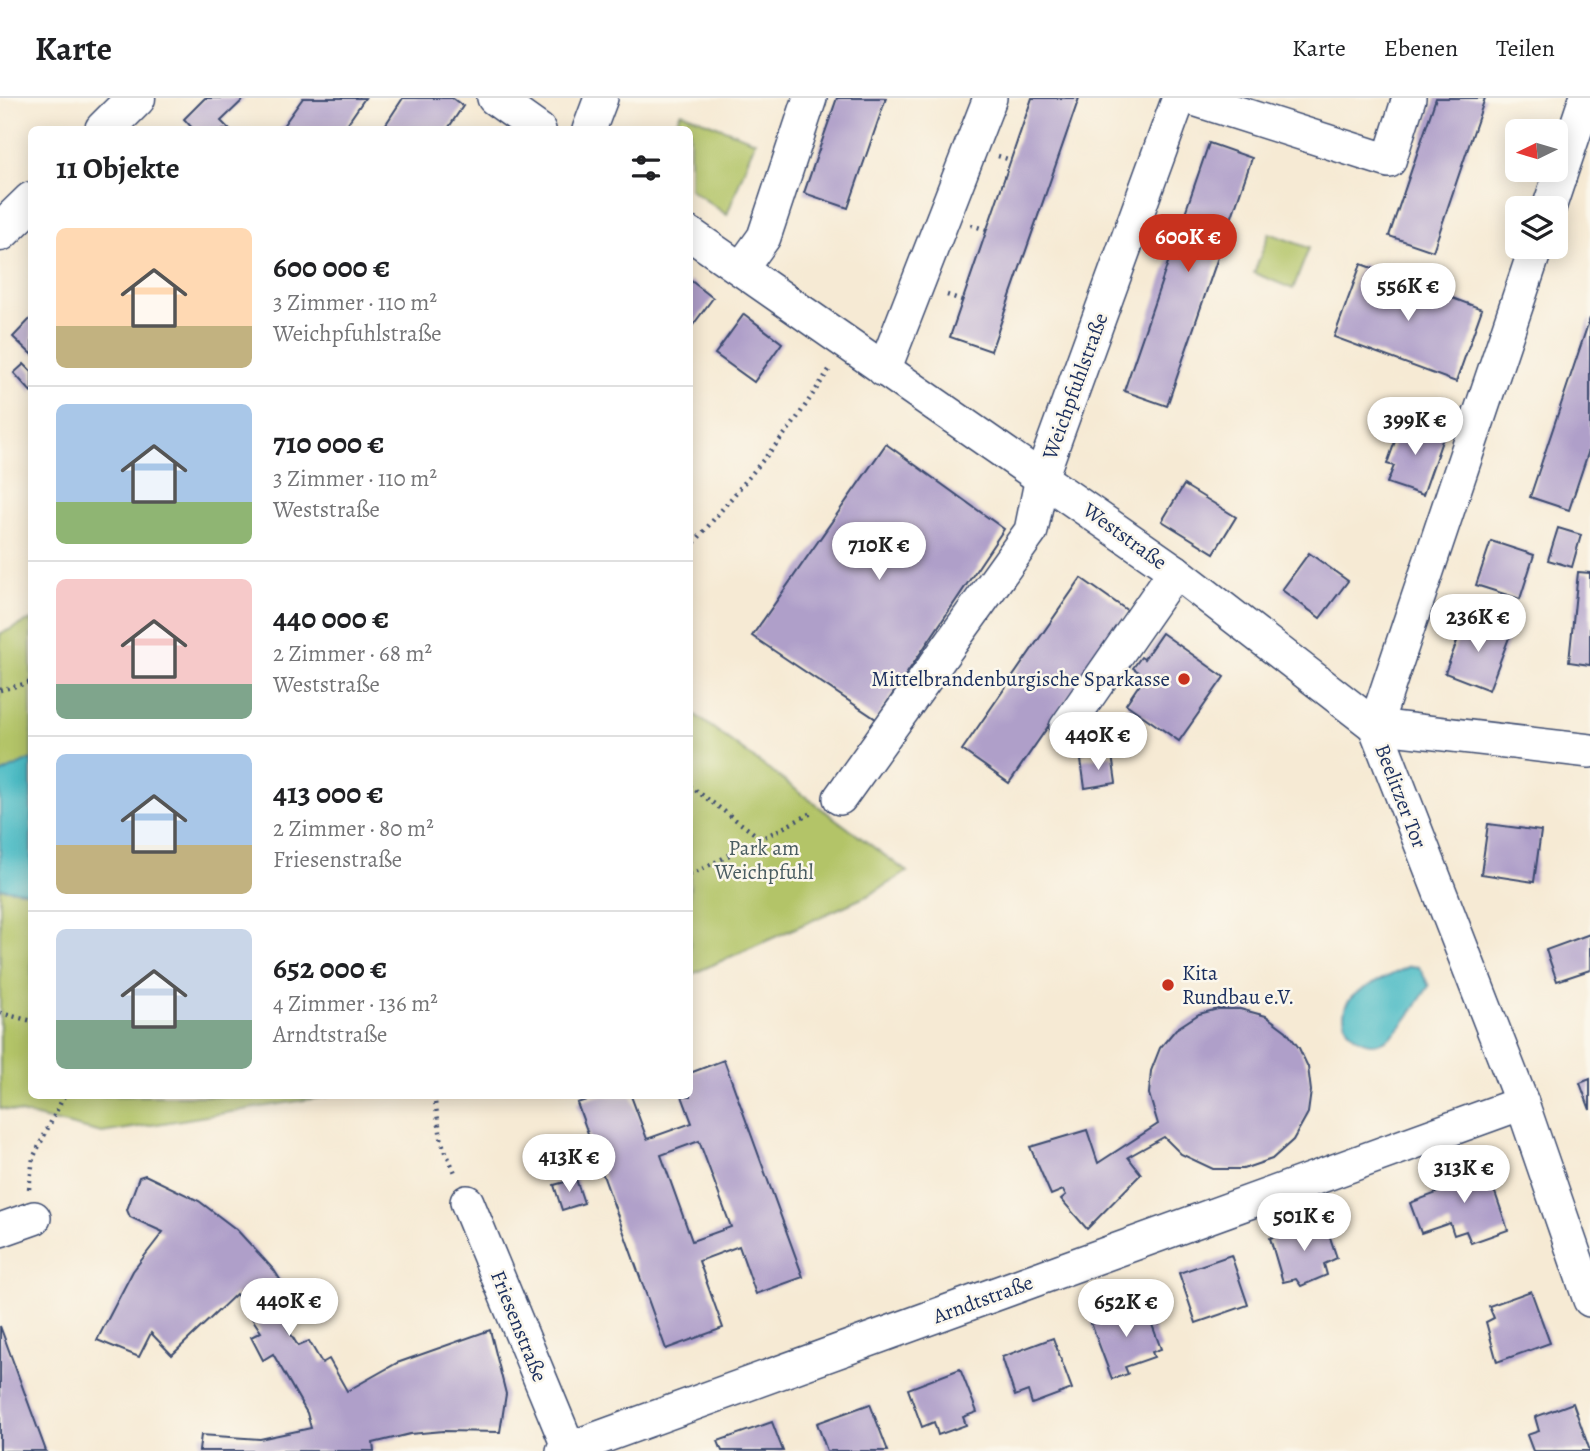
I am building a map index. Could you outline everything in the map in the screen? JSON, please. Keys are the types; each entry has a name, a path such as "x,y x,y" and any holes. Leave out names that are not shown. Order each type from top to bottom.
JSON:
{"main road":[{"path":"108,126 136,98"},
{"path":"0,232 28,205"}],"street":[{"path":"494,98 533,126"},
{"path":"590,126 601,98"},
{"path":"741,269 764,237 810,98"},
{"path":"884,370 990,98"},
{"name":"Weichpfuhlstraße","path":"840,798 1031,531 1042,476 1179,98"},
{"path":"1191,98 1389,161 1409,98"},
{"path":"1553,196 1586,98"},
{"name":"Weststraße","path":"693,236 884,370 1042,476 1175,571 1375,726"},
{"name":"Beelitzer Tor","path":"1532,259 1375,726 1521,1103 1590,1300"},
{"path":"1066,728 1175,571"},
{"path":"1375,726 1590,751"},
{"name":"Arndtstraße","path":"567,1450 1521,1103"},
{"name":"Friesenstraße","path":"467,1202 567,1450"}],"path":[{"path":"693,544 793,424 847,344"},
{"path":"0,690 28,683"},
{"path":"693,788 764,840"},
{"path":"693,874 764,840 840,798"},
{"path":"0,1013 28,1020"},
{"path":"19,1223 33,1158 50,1130 63,1099"},
{"path":"435,1099 442,1143 467,1202"}],"green space":[{"path":"681,112 755,141 727,215 693,191 693,126 674,126"},
{"path":"1269,233 1309,248 1293,289 1254,273"},
{"path":"28,621 28,1099 311,1099 102,1133 0,1108 0,634"},
{"name":"Park am Weichpfuhl","path":"693,713 907,872 869,895 693,974"}],"water":[{"path":"28,760 28,892 0,888 0,774"},
{"path":"1410,966 1419,967 1429,986 1408,1016 1396,1032 1384,1041 1365,1042 1357,1038 1350,1031 1344,1015 1352,997 1371,984"}],"building":[{"path":"205,98 245,98 221,121 226,126 190,126 184,119"},
{"path":"303,98 365,98 346,126 283,126"},
{"path":"403,98 452,98 463,106 450,126 385,126"},
{"path":"837,98 886,98 848,208 804,193"},
{"path":"1032,98 1079,98 991,351 950,337"},
{"path":"1436,98 1485,98 1433,251 1389,236"},
{"path":"1209,143 1252,158 1167,406 1124,391"},
{"path":"1361,264 1482,309 1456,382 1334,337"},
{"path":"693,282 713,298 693,325"},
{"path":"744,314 782,343 754,382 715,354"},
{"path":"1590,318 1590,447 1569,510 1530,497"},
{"path":"28,321 28,351 13,337"},
{"path":"24,364 28,368 28,389 14,373"},
{"path":"1413,421 1445,432 1423,495 1387,483 1394,466 1387,464 1399,430 1408,434"},
{"path":"886,444 1004,529 876,719 752,636"},
{"path":"1184,485 1236,517 1214,553 1162,521"},
{"path":"1558,528 1581,535 1572,567 1548,560"},
{"path":"1491,541 1534,555 1520,599 1476,585"},
{"path":"1309,553 1348,581 1320,618 1282,590"},
{"path":"1578,572 1590,573 1590,665 1569,662"},
{"path":"1081,578 1128,611 1009,783 962,750"},
{"path":"1466,618 1510,635 1489,690 1445,673"},
{"path":"1162,633 1224,677 1179,741 1126,704 1145,676 1133,668 1141,657 1144,659"},
{"path":"1112,755 1116,783 1085,788 1081,760"},
{"path":"1488,824 1541,831 1534,882 1481,874"},
{"path":"1590,934 1590,970 1557,981 1546,950"},
{"path":"1218,1009 1240,1009 1266,1016 1286,1031 1299,1048 1308,1067 1311,1091 1308,1113 1293,1140 1272,1159 1243,1169 1213,1169 1181,1154 1164,1137 1128,1157 1141,1174 1087,1229 1061,1199 1066,1195 1063,1190 1051,1195 1030,1147 1087,1130 1098,1163 1158,1124 1149,1094 1151,1071 1160,1048 1176,1029 1199,1014"},
{"path":"724,1060 803,1277 756,1294 739,1246 699,1261 723,1328 666,1349 577,1103 589,1099 632,1099 647,1139 692,1123 683,1099 693,1099 693,1072","holes":["699,1141 731,1227 692,1241 661,1155"]},
{"path":"1590,1079 1590,1110 1580,1083"},
{"path":"1474,1162 1485,1164 1508,1230 1471,1243 1466,1231 1454,1235 1450,1223 1421,1233 1410,1203 1450,1188 1446,1176"},
{"path":"145,1175 199,1201 237,1230 274,1270 301,1312 299,1317 286,1326 298,1346 309,1341 322,1363 329,1359 347,1391 397,1363 490,1330 506,1394 500,1432 443,1431 410,1434 373,1443 374,1451 199,1451 201,1435 260,1439 311,1428 307,1413 273,1354 263,1360 251,1337 261,1332 236,1294 172,1355 151,1333 139,1357 97,1340 133,1271 163,1232 130,1217 127,1210 139,1177"},
{"path":"576,1179 584,1203 562,1210 554,1185"},
{"path":"1320,1220 1325,1223 1337,1258 1324,1264 1327,1275 1301,1286 1296,1279 1283,1282 1270,1238"},
{"path":"1231,1255 1248,1305 1196,1323 1179,1273"},
{"path":"1531,1291 1550,1343 1497,1362 1486,1322 1494,1318 1489,1306"},
{"path":"1144,1303 1161,1349 1152,1352 1154,1357 1125,1367 1128,1374 1112,1379 1091,1323"},
{"path":"0,1326 46,1451 0,1451"},
{"path":"1053,1338 1072,1389 1032,1404 1028,1391 1015,1396 1002,1357"},
{"path":"960,1369 977,1412 963,1417 966,1425 938,1435 934,1422 922,1427 908,1389"},
{"path":"1573,1403 1590,1451 1533,1451 1527,1435 1539,1431 1535,1417"},
{"path":"870,1404 888,1451 827,1451 817,1423"},
{"path":"772,1422 783,1451 722,1451 718,1441"}],"place":[{"name":"Mittelbrandenburgische Sparkasse","path":"1184,679"},
{"name":"Kita Rundbau e.V.","path":"1168,985"}]}
